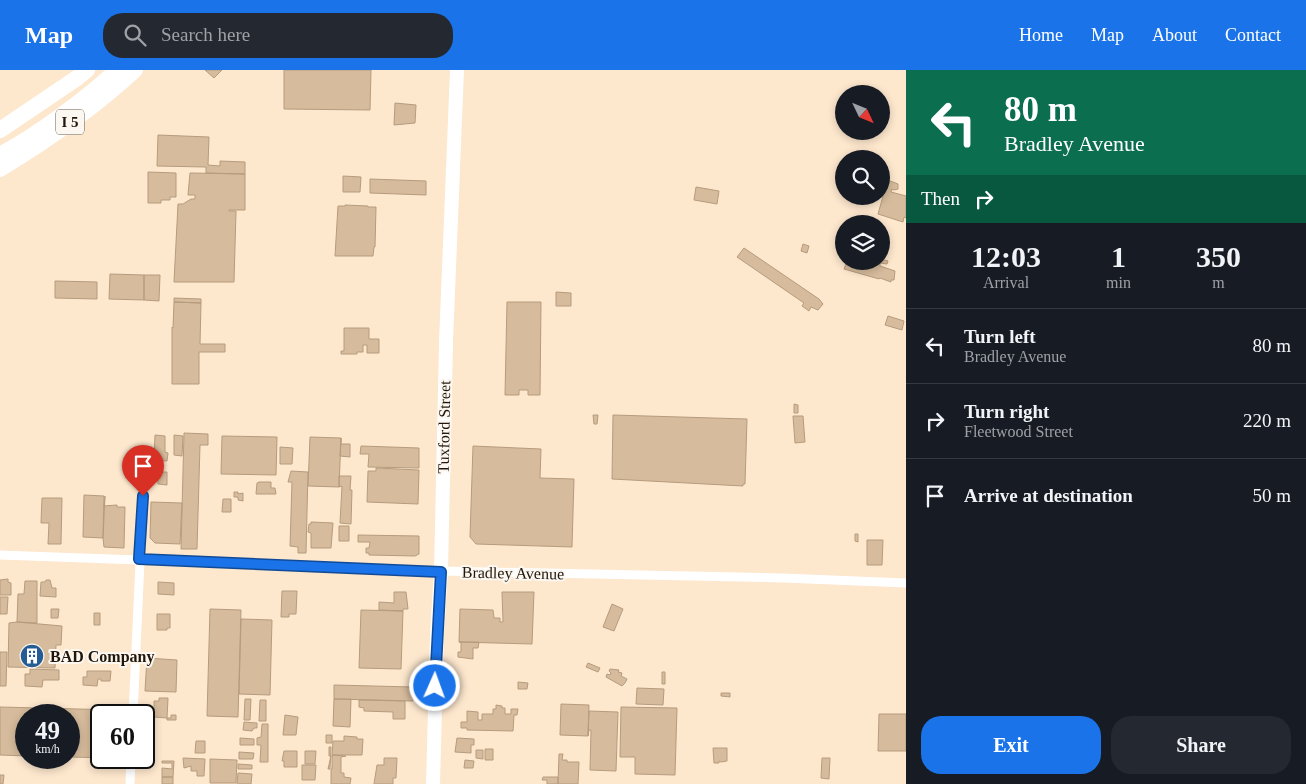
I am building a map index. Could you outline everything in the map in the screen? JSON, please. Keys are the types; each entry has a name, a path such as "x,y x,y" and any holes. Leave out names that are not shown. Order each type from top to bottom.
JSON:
{"highway":[{"name":"I 5","path":"0,130 87,70"},
{"path":"0,147 62,105 106,70"},
{"path":"0,156 65,111 116,70"},
{"name":"I 5","path":"0,169 24,155 82,114 135,70"},
{"path":"0,123 24,115"}],"main road":[{"name":"Tuxford Street","path":"432,784 436,643 441,572 446,334 457,70"}],"street":[{"path":"133,704 143,496"},
{"name":"Bradley Avenue","path":"0,555 441,572 773,578 906,583"},
{"path":"130,784 131,769"}],"building":[{"path":"205,70 222,70 214,78"},
{"path":"284,70 371,70 370,110 284,109"},
{"path":"395,103 416,105 415,123 394,125"},
{"path":"158,135 209,137 208,165 220,166 220,161 245,162 245,174 206,173 206,167 157,166"},
{"path":"148,172 176,173 176,197 170,197 170,200 161,200 161,203 148,203"},
{"path":"190,173 245,174 245,210 229,210 236,211 234,282 174,282 178,204 195,199 195,195 188,195"},
{"path":"343,176 361,177 360,192 343,192"},
{"path":"370,179 426,181 426,195 370,193"},
{"path":"890,181 898,184 898,189 892,189 891,192 906,196 906,218 904,217 903,222 890,218 890,215 878,214 881,205 890,205"},
{"path":"696,187 719,191 717,204 694,200"},
{"path":"338,206 376,207 373,256 335,256"},
{"path":"803,244 809,246 807,253 801,251"},
{"path":"744,248 819,299 823,304 818,310 811,307 809,311 802,306 804,303 737,257"},
{"path":"890,269 895,271 894,280 891,280 891,282 848,270"},
{"path":"110,274 144,275 144,300 109,299"},
{"path":"144,275 160,275 159,301 144,300"},
{"path":"55,281 97,282 97,299 55,298"},
{"path":"556,292 571,293 571,306 556,306"},
{"path":"174,298 201,299 201,303 174,302"},
{"path":"174,302 201,303 200,344 225,344 225,352 199,352 199,384 172,384"},
{"path":"507,302 541,302 540,395 528,395 528,390 519,390 519,395 505,395"},
{"path":"888,316 904,321 902,330 885,325"},
{"path":"344,328 369,328 369,339 379,339 379,353 367,353 367,345 363,345 363,352 341,354 341,351 344,351"},
{"path":"794,404 798,405 798,413 794,413"},
{"path":"593,415 598,415 597,424 594,424"},
{"path":"613,415 747,419 745,484 743,486 612,479"},
{"path":"793,416 803,416 805,442 795,443"},
{"path":"184,433 208,434 208,445 200,445 197,549 181,549"},
{"path":"155,435 165,436 165,452 168,453 167,461 154,460"},
{"path":"174,435 183,436 182,456 174,455"},
{"path":"222,436 277,437 276,475 221,474"},
{"path":"310,437 341,438 339,487 308,486"},
{"path":"341,438 341,444 350,444 350,457 340,456"},
{"path":"361,446 419,448 419,468 368,467 369,454 360,454"},
{"path":"473,446 541,449 540,478 574,479 572,547 476,544 470,537"},
{"path":"280,447 293,448 292,464 280,464"},
{"path":"376,468 419,470 418,504 367,502 368,471 376,471"},
{"path":"291,471 308,472 306,553 298,553 298,547 290,546 292,482 288,482"},
{"path":"157,472 167,472 167,485 158,484"},
{"path":"339,476 351,476 351,524 340,523 342,486 339,487"},
{"path":"271,482 271,488 275,488 276,494 256,494 257,483"},
{"path":"234,492 238,492 238,494 243,493 243,501 238,500 238,497 234,497"},
{"path":"84,495 104,496 103,538 83,537"},
{"path":"42,498 62,498 61,544 48,544 49,523 41,523"},
{"path":"223,499 231,499 231,512 222,512"},
{"path":"151,502 182,503 180,544 155,543 150,538"},
{"path":"117,505 117,507 125,507 124,548 104,547 105,506"},
{"path":"311,522 333,523 331,548 311,548 311,533 308,532"},
{"path":"339,526 349,526 349,541 339,541"},
{"path":"855,534 858,534 858,542 855,541"},
{"path":"358,535 419,536 419,554 415,556 369,555 369,553 366,553 366,548 369,548 370,542 358,542"},
{"path":"867,540 883,540 882,565 867,565"},
{"path":"8,579 8,582 11,583 11,595 0,595 0,580"},
{"path":"50,580 52,588 56,588 56,597 40,596 41,582"},
{"path":"25,581 37,581 37,623 17,622 18,594 24,594"},
{"path":"158,582 174,583 174,595 158,594"},
{"path":"282,591 297,591 296,614 289,614 289,617 281,617"},
{"path":"394,592 406,592 408,609 403,609 403,611 379,610 379,602 394,603"},
{"path":"502,592 534,592 532,644 459,642 460,609 493,610 494,618 500,618 500,622 503,622"},
{"path":"0,597 8,597 7,614 0,614"},
{"path":"612,604 623,609 614,631 603,627"},
{"path":"51,609 59,609 58,618 51,618"},
{"path":"210,609 241,610 238,717 207,716"},
{"path":"361,610 403,611 401,669 359,668"},
{"path":"94,613 100,613 100,625 94,625"},
{"path":"157,614 170,614 170,628 167,628 167,630 157,630"},
{"path":"241,619 272,620 270,695 239,694"},
{"name":"BAD Company","path":"9,623 62,626 61,645 56,645 55,668 8,667"},
{"path":"461,642 479,642 478,648 473,648 473,659 458,657 458,652 461,652"},
{"path":"0,652 7,652 6,686 0,686"},
{"path":"147,658 177,660 176,692 145,691"},
{"path":"588,663 600,668 598,672 586,667"},
{"path":"30,669 59,670 59,680 43,680 42,687 25,686 25,674 30,674"},
{"path":"610,669 619,670 618,672 622,673 621,676 627,679 622,686 606,677 607,674 610,675 611,673"},
{"path":"87,671 111,671 110,681 98,679 97,686 83,685 83,677 87,677"},
{"path":"662,672 665,672 665,684 662,684"},
{"path":"518,682 528,683 527,689 518,689"},
{"path":"334,685 413,687 413,701 334,699"},
{"path":"637,688 664,689 663,705 636,704"},
{"path":"721,693 730,693 730,697 721,696"},
{"path":"159,698 168,698 167,718 155,717 154,701 159,701"},
{"path":"245,699 251,699 250,720 244,720"},
{"path":"334,699 351,699 350,727 333,726"},
{"path":"260,700 266,700 266,721 259,721"},
{"path":"359,700 405,701 405,719 393,719 393,712 364,711 364,708 359,707"},
{"path":"561,704 589,705 588,736 560,735"},
{"path":"496,705 505,708 505,714 511,714 511,709 518,709 517,715 514,715 513,731 467,730 467,728 461,728 461,722 467,722 467,711 478,712 478,720 482,720 482,714 493,714 493,709 496,709"},
{"path":"0,707 15,707 15,756 0,755"},
{"path":"621,707 677,708 675,775 635,774 635,757 620,757"},
{"path":"80,709 90,709 90,758 80,757"},
{"path":"589,711 618,712 616,771 590,770 591,730 589,730 588,736"},
{"path":"879,714 906,714 906,751 878,751"},
{"path":"171,715 176,715 176,720 167,720 167,718 171,718"},
{"path":"285,715 298,717 296,735 283,735"},
{"path":"244,722 257,723 257,728 254,728 252,731 243,730"},
{"path":"262,724 268,724 268,762 260,762 261,745 257,745 257,738 261,737"},
{"path":"326,735 332,735 332,743 326,743"},
{"path":"344,736 363,739 362,755 332,755 333,741 344,741"},
{"path":"240,738 254,739 254,745 240,745"},
{"path":"457,738 474,739 474,745 471,745 471,753 455,752"},
{"path":"196,741 205,741 205,753 195,753"},
{"path":"329,747 331,747 331,756 329,756"},
{"path":"713,748 727,748 727,761 714,763"},
{"path":"485,749 493,749 493,760 485,760"},
{"path":"476,750 483,750 483,759 476,758"},
{"path":"284,751 297,751 297,767 284,767 284,761 282,761"},
{"path":"305,751 316,751 315,764 305,764"},
{"path":"239,752 254,753 253,759 239,759"},
{"path":"559,754 563,754 562,760 567,760 567,762 579,762 578,784 558,784"},
{"path":"332,755 346,756 341,757 341,773 344,773 344,777 351,778 350,784 331,784"},
{"path":"183,758 205,759 204,776 197,776 197,771 191,771 191,766 184,768"},
{"path":"384,758 397,758 396,778 393,778 393,784 374,784 377,765 384,765"},
{"path":"822,758 830,758 829,779 821,778"},
{"path":"210,759 237,760 236,783 210,783"},
{"path":"465,760 474,761 473,768 464,768"},
{"path":"162,761 174,761 173,777 162,777 162,768 172,769 172,763 162,763"},
{"path":"238,764 252,765 252,769 238,769"},
{"path":"302,765 316,765 315,780 302,780"},
{"path":"238,773 252,774 251,784 237,784"},
{"path":"0,775 4,775 3,784 0,784"},
{"path":"162,777 173,777 173,784 162,784"},
{"path":"543,777 558,777 558,784 547,784 547,780 542,780"}],"place":[{"name":"BAD Company","path":"32,656"}],"route":[{"path":"143,496 139,559 441,572 435,686"}]}
